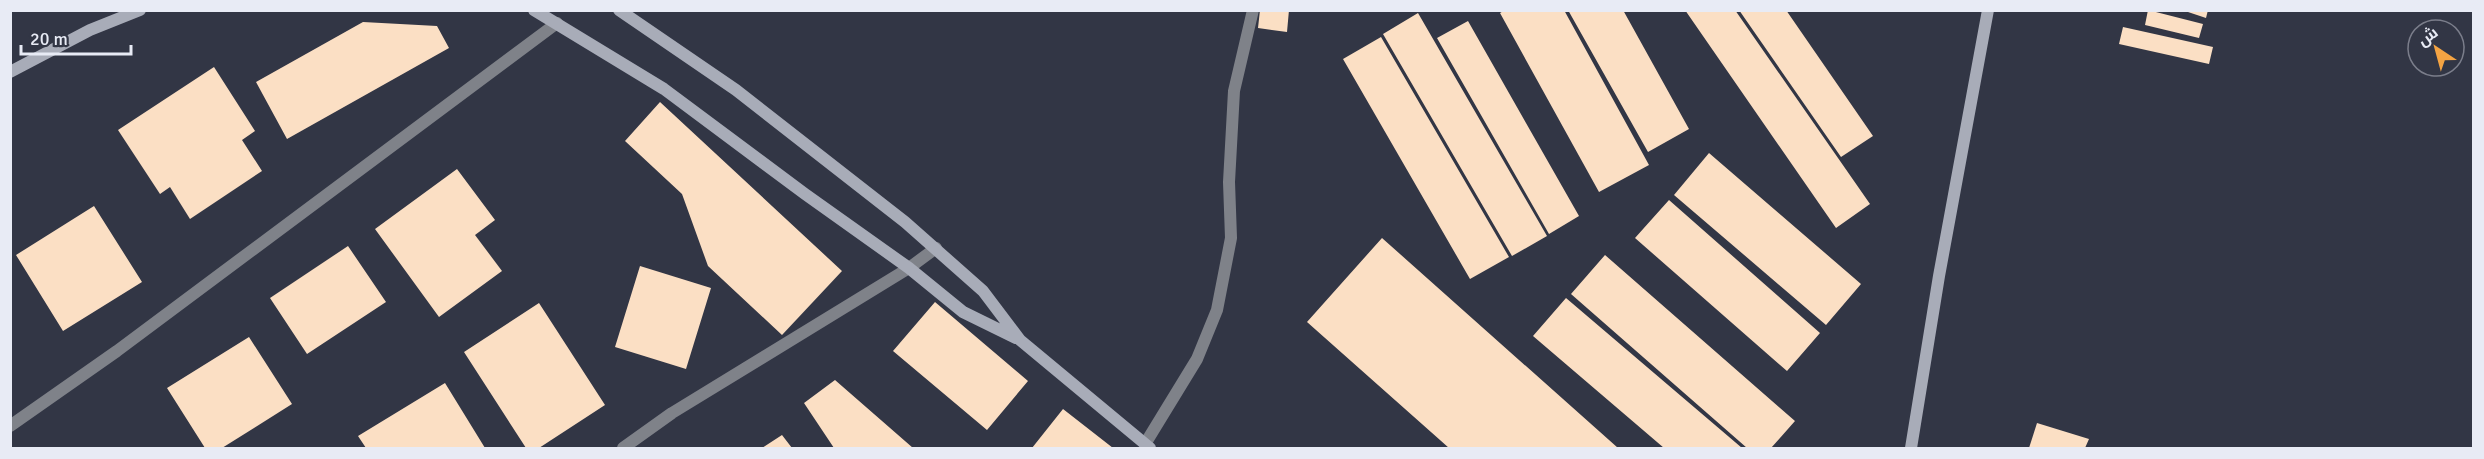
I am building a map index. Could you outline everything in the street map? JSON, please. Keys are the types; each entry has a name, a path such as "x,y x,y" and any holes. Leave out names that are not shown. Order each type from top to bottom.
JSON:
{"main road":[{"path":"10,72 126,12 140,10"},
{"path":"534,10 664,89 909,268 963,312 1020,340"},
{"path":"619,10 736,90 936,248 983,291 1020,340 1147,446"},
{"path":"1911,448 1939,276 1989,10"}],"street":[{"path":"1147,446 1197,359 1217,310 1231,238 1229,182 1234,91 1253,10"},
{"path":"10,426 117,351 557,23"},
{"path":"622,448 672,413 909,268 936,248"}],"building":[{"path":"1260,10 1289,10 1287,32 1258,28"},
{"path":"1505,10 1564,10 1649,165 1599,192 1500,13"},
{"path":"1568,10 1623,10 1689,129 1648,152"},
{"path":"1685,10 1735,10 1870,204 1836,228"},
{"path":"1739,10 1786,10 1873,136 1841,157"},
{"path":"2148,10 2203,24 2199,38 2145,25"},
{"path":"2182,10 2208,10 2206,18"},
{"path":"1418,13 1547,236 1512,256 1383,34"},
{"path":"1468,21 1579,216 1549,234 1437,38"},
{"path":"363,22 437,26 449,48 287,139 256,82"},
{"path":"2123,27 2213,47 2209,64 2119,44"},
{"path":"1381,37 1509,257 1470,279 1343,59"},
{"path":"214,67 255,131 242,140 262,171 190,219 170,187 160,194 118,130"},
{"path":"660,102 842,271 782,335 708,266 682,194 625,141"},
{"path":"1709,153 1861,284 1826,325 1674,195"},
{"path":"457,169 495,220 475,235 502,271 439,317 375,229"},
{"path":"1669,200 1820,333 1787,371 1635,238"},
{"path":"94,206 142,282 63,331 16,255"},
{"path":"1382,238 1618,448 1449,448 1307,322"},
{"path":"348,246 386,302 307,354 270,298"},
{"path":"1605,255 1795,421 1771,448 1747,448 1571,294"},
{"path":"640,266 711,288 686,369 615,347"},
{"path":"1566,298 1742,448 1664,448 1533,336"},
{"path":"935,302 1028,381 987,430 893,351"},
{"path":"539,303 605,405 539,448 526,448 464,352"},
{"path":"249,337 292,404 222,448 205,448 167,388"},
{"path":"835,380 913,448 834,448 804,403"},
{"path":"445,383 485,448 366,448 358,436"},
{"path":"1063,409 1113,448 1032,448"},
{"path":"2037,423 2089,439 2085,448 2029,448"},
{"path":"782,435 792,448 762,448"}]}
